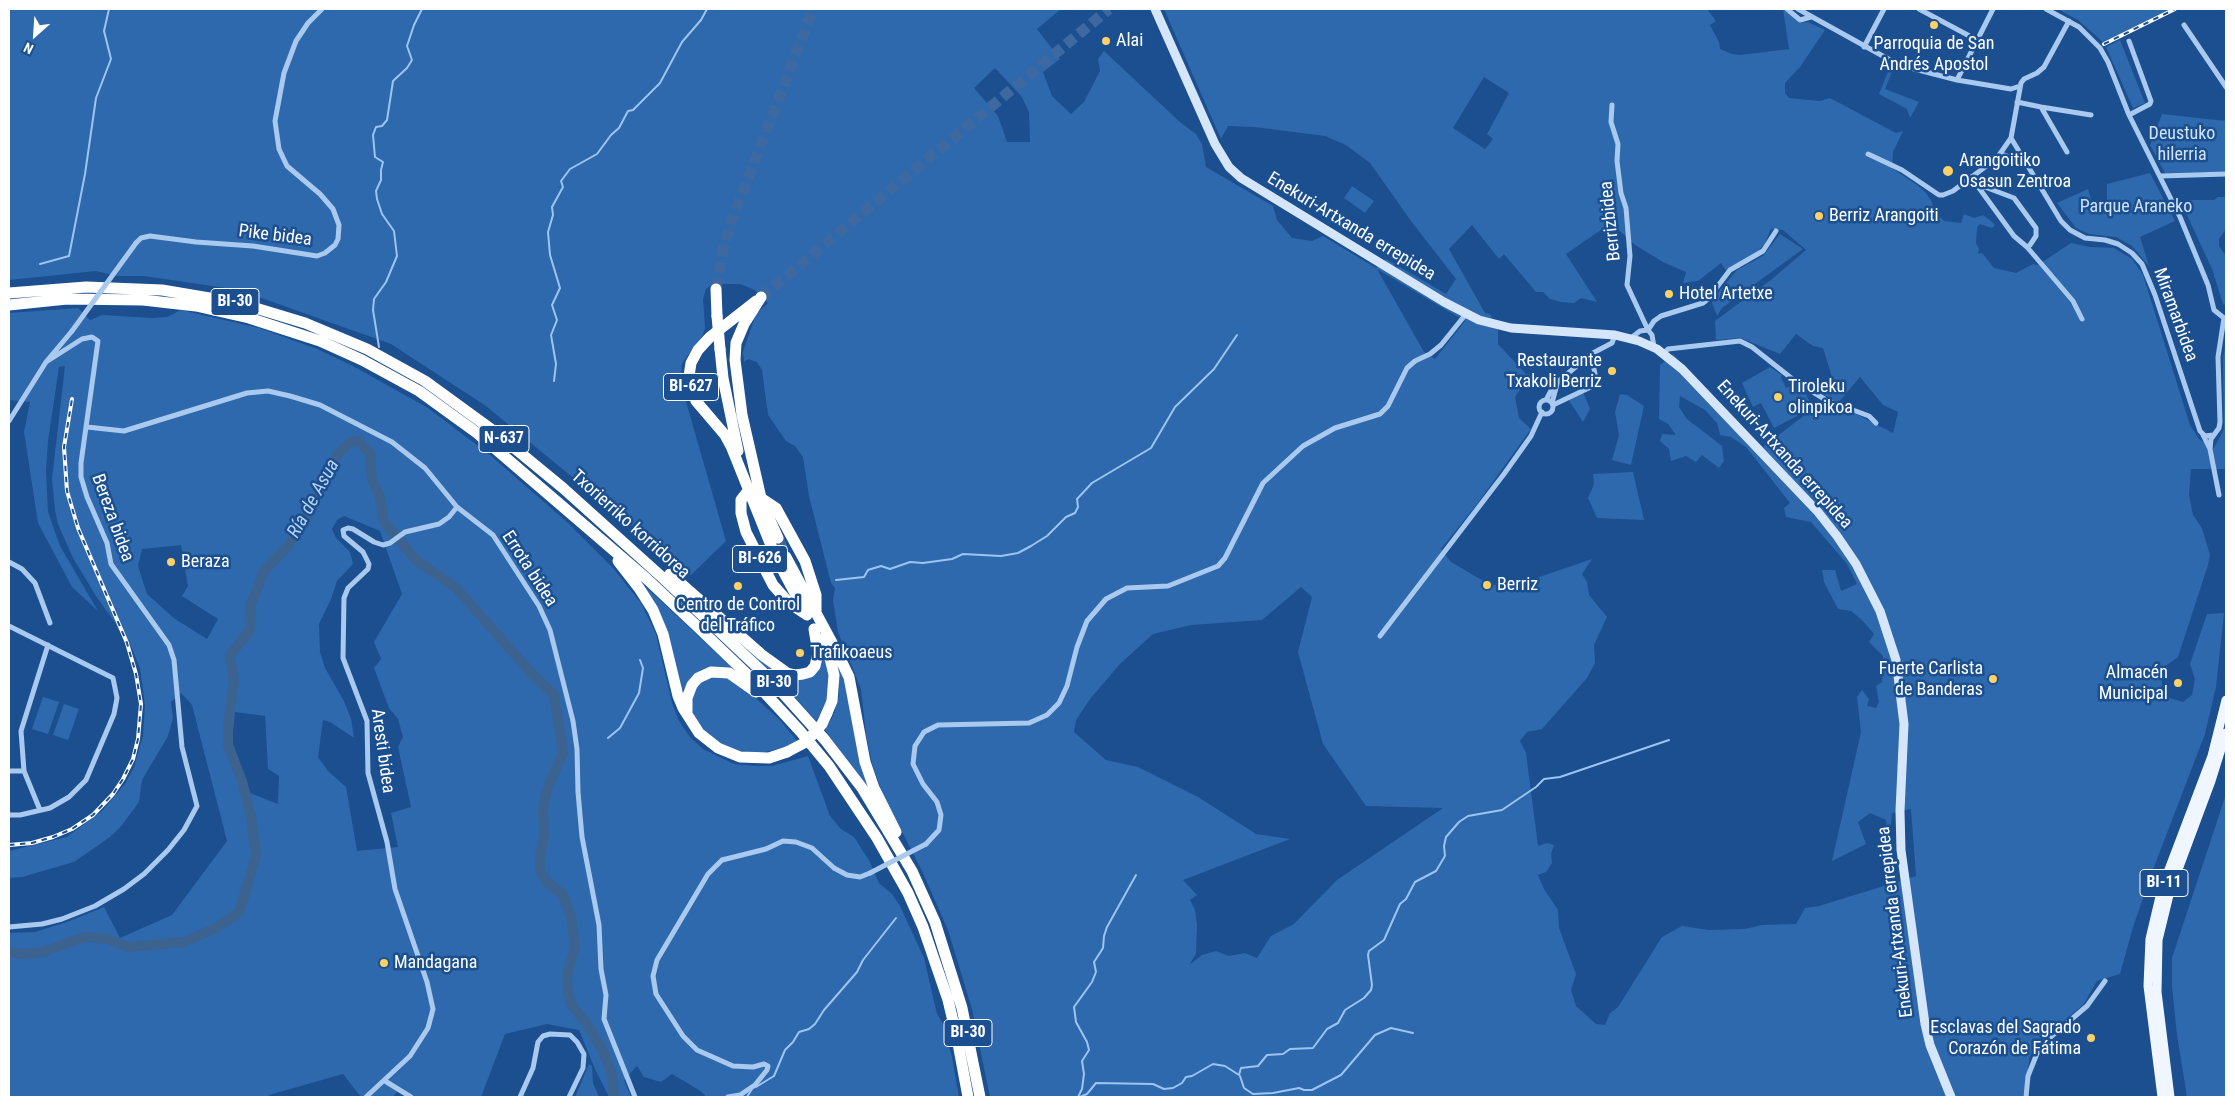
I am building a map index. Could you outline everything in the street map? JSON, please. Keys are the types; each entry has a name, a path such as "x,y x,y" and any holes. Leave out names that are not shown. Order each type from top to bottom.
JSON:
{"highway":[{"name":"Txorierriko korridorea","path":"9,293 66,287 115,287 184,292 239,303 286,316 346,339 388,359 442,393 495,432 563,488 736,646 799,710 862,788 912,871 944,948 969,1036 979,1095"},
{"name":"BI-626","path":"716,289 723,378 738,452 748,491 775,543 761,498 738,452"},
{"name":"BI-627","path":"748,491 725,435 696,401 690,376 692,363 698,350 716,332 761,298 744,324 736,343 735,360 747,443 761,498"},
{"name":"Txorierriko korridorea","path":"9,305 86,299 161,302 203,308 249,318 320,341 382,370 436,403 477,434 605,543 723,650 800,731 828,766 862,813 908,893 932,952 948,1000 967,1095"},
{"name":"BI-626","path":"748,491 742,500 741,513 746,532 773,585 789,603 812,614"},
{"name":"BI-626","path":"761,498 776,508 805,562 816,595 812,614"},
{"path":"604,524 642,550 762,655 786,673 795,676 810,672 815,666 818,653 819,628"},
{"path":"605,543 640,588 653,610 663,634 678,696 690,720 707,741 740,757 769,758 787,752 806,742 822,724 832,701 834,675 827,648 819,628"},
{"name":"BI-626","path":"784,562 819,628"},
{"path":"819,628 849,677 868,770 901,841 912,871"},
{"path":"690,720 687,698 692,685 706,673 723,672 746,683 800,731"}],"main road":[{"name":"BI-11","path":"2162,1097 2148,986 2150,939 2162,888 2212,756 2226,700"},
{"name":"BI-11","path":"2170,1097 2157,992 2158,940 2170,891 2211,781 2226,734"}],"street":[{"name":"Pike bidea","path":"9,421 46,362 72,331 141,238 150,236 196,242 253,246 317,256 326,253 335,245 338,239 339,225 333,209 320,194 287,166 279,149 275,121 284,74 296,41 308,23 322,9"},
{"name":"Enekuri-Artxanda errepidea","path":"1155,9 1215,144 1229,167 1254,187 1479,320 1511,328 1615,335 1631,338 1654,347 1682,369 1818,512 1856,564 1880,611 1896,660 1904,724 1900,811 1901,850 1924,1024 1951,1097"},
{"path":"1787,9 1800,20 1811,17"},
{"path":"1798,9 1899,65 1957,80 2011,89 2020,86"},
{"path":"1864,47 1884,9"},
{"path":"1919,9 1977,40"},
{"path":"1957,80 1993,9"},
{"path":"2046,9 2080,27 2100,48 2108,62 2129,115 2160,176 2196,255 2208,285 2214,310 2225,318 2218,357 2220,422 2219,428 2213,435 2210,449 2219,496"},
{"path":"1868,154 1902,170 1939,195 1954,191 2001,154 2011,138 2020,86 2024,79 2038,73 2044,67 2069,21"},
{"path":"2184,24 2226,87"},
{"path":"2129,42 2151,101 2150,104 2129,115"},
{"path":"2011,89 2017,100 2040,107 2091,115"},
{"name":"Berrizbidea","path":"1612,105 1611,122 1618,144 1617,161 1626,208 1630,266 1627,286 1652,335 1654,347"},
{"path":"2040,107 2067,152"},
{"name":"Miramarbidea","path":"2011,138 2061,221 2070,230 2085,238 2105,240 2118,244 2132,253 2142,264 2155,295 2200,432 2204,435 2210,449"},
{"path":"2001,154 2025,162"},
{"path":"2160,176 2226,174"},
{"path":"1971,177 2014,236 2027,247 2073,301 2082,319"},
{"path":"1979,188 1985,187 2014,198 2036,228 2034,239 2027,247"},
{"path":"1631,338 1640,331 1648,330 1654,321 1662,316 1703,303 1730,270 1763,251 1776,231"},
{"path":"728,1097 740,1095 755,1085 768,1066 764,1064 753,1067 733,1066 697,1050 683,1036 656,994 654,976 657,960 708,874 722,860 766,848 782,841 796,842 812,848 834,868 847,875 860,877 926,844 939,830 941,815 937,802 923,784 913,764 915,746 924,732 938,725 1030,723 1047,715 1059,703 1067,686 1077,647 1087,621 1106,599 1127,588 1168,586 1218,566 1226,558 1262,483 1303,446 1334,428 1380,414 1388,406 1406,368 1441,345 1466,314"},
{"path":"1380,636 1531,436 1542,412 1540,406 1546,400 1551,389 1591,354 1612,343 1615,335"},
{"name":"Bereza bidea","path":"9,927 62,919 96,906 124,890 144,874 168,850 184,830 197,806 182,747 174,660 169,645 112,564 107,543 87,497 81,477 81,463 98,341 92,337 82,339 46,362"},
{"path":"1664,353 1668,350 1726,342 1746,343 1795,381 1834,404 1869,416 1876,423"},
{"path":"1552,404 1596,384 1591,354"},
{"path":"1542,412 1550,413 1558,381"},
{"name":"Errota bidea","path":"87,426 124,431 247,393 268,391 320,405 392,442 425,468 457,507 493,535 539,606 550,630 576,740 582,838 599,925 601,969 606,995 604,1019 635,1097"},
{"path":"1546,400 1552,404"},
{"path":"2204,435 2213,435"},
{"name":"Aresti bidea","path":"366,1097 410,1056 428,1028 433,1009 427,982 395,889 387,842 368,773 367,721 343,658 344,598 348,588 368,569 369,564 363,552 344,536 343,530 353,529 374,542 383,545 390,543 401,535 439,524 449,517 457,507"},
{"path":"9,562 22,569 35,583 50,623"},
{"path":"9,626 113,678 117,698 114,714 86,780 69,797 50,808 20,815 9,815"},
{"path":"40,810 24,771 21,731 48,645"},
{"path":"9,771 24,771"},
{"path":"2026,1097 2030,1070 2040,1046 2087,1006 2105,981"},
{"path":"520,1097 536,1060 538,1042 543,1036 550,1034 570,1035 584,1054 583,1068 569,1097"},
{"path":"385,1081 411,1097"}],"green space":[{"path":"9,9 1061,9 1037,29 1060,59 1043,72 1052,96 1071,114 1084,102 1100,71 1098,59 1104,51 1181,123 1196,134 1202,144 1206,167 1273,206 1277,220 1292,238 1312,241 1323,236 1376,268 1386,259 1446,294 1456,279 1411,221 1370,163 1346,145 1325,136 1255,127 1228,126 1221,139 1164,9 1707,9 1716,21 1710,25 1719,42 1720,49 1740,55 1789,49 1783,9 1799,23 1808,22 1825,30 1800,67 1785,83 1785,93 1789,98 1820,101 1830,98 1896,133 1903,131 1893,152 1892,168 1926,193 1932,202 1933,209 1944,221 1961,223 1964,214 1974,218 1983,215 1991,221 1995,225 1992,228 1980,224 1977,228 1976,243 1979,249 1978,254 1982,253 1994,268 2016,273 2033,264 2038,265 2071,243 2090,247 2114,248 2132,259 2143,275 2190,425 2199,439 2214,448 2224,429 2223,360 2226,337 2226,542 2225,469 2191,469 2189,495 2193,515 2202,528 2210,555 2178,657 2164,667 2161,689 2170,698 2183,702 2192,695 2195,679 2190,664 2207,614 2224,613 2216,687 2205,734 2154,867 2133,927 2120,974 2097,981 2083,1005 2043,1038 2030,1056 2023,1097 990,1097 972,1009 948,930 923,873 882,792 872,764 866,734 861,689 838,632 833,600 835,588 831,583 809,496 803,457 795,446 786,441 768,415 762,370 757,362 748,359 744,362 743,352 756,314 768,303 755,290 740,284 713,284 706,289 703,299 705,328 702,337 682,363 681,380 685,398 726,541 691,575 486,406 391,344 239,290 144,276 117,276 96,271 9,280","holes":["995,68 1022,97 1029,112 1030,142 1007,142 998,116 974,88","1484,77 1509,93 1487,134 1493,139 1485,149 1453,128","1611,223 1635,245 1663,262 1686,272 1683,283 1698,281 1721,263 1729,275 1736,264 1757,253 1765,243 1771,229 1783,230 1806,250 1772,279 1715,321 1716,340 1741,338 1780,354 1796,334 1813,346 1823,348 1835,387 1830,390 1816,384 1814,389 1838,403 1860,377 1883,405 1898,412 1893,433 1858,415 1824,401 1813,409 1803,388 1799,386 1792,389 1790,386 1786,388 1781,377 1782,375 1770,367 1742,383 1753,407 1761,403 1774,428 1799,415 1806,414 1763,447 1673,354 1660,365 1659,419 1668,424 1676,435 1662,434 1660,441 1669,449 1671,461 1686,456 1696,462 1702,455 1719,468 1724,461 1722,446 1687,419 1679,407 1680,396 1705,410 1717,423 1720,435 1731,437 1746,447 1790,503 1784,508 1786,517 1811,522 1847,564 1857,584 1841,591 1835,570 1822,570 1824,582 1838,609 1851,611 1874,634 1869,642 1883,656 1882,682 1876,686 1879,702 1876,708 1867,706 1869,699 1862,690 1857,697 1861,732 1832,861 1866,844 1858,822 1870,813 1886,820 1889,846 1892,813 1911,809 1916,876 1819,906 1805,908 1796,924 1709,930 1682,926 1662,937 1618,1007 1610,1013 1605,1025 1596,1024 1576,1006 1571,990 1576,974 1559,928 1558,910 1544,889 1538,875 1546,872 1552,863 1551,854 1554,845 1547,843 1538,846 1526,753 1520,741 1527,732 1542,729 1587,678 1595,663 1594,645 1607,617 1589,595 1587,582 1582,574 1592,559 1507,588 1487,583 1451,562 1441,549 1477,504 1531,429 1519,418 1515,397 1526,380 1553,383 1560,378 1526,374 1498,344 1498,329 1490,314 1485,313 1449,249 1472,225 1499,259 1504,254 1536,292 1543,292 1550,299 1561,302 1574,303 1581,298 1597,302 1566,254","1377,269 1465,321 1435,359 1424,352","1301,587 1312,597 1298,652 1323,744 1366,806 1443,808 1337,880 1294,924 1271,936 1257,958 1245,953 1229,956 1216,951 1202,955 1189,965 1196,954 1197,925 1195,910 1190,900 1197,895 1183,880 1290,839 1256,834 1198,797 1138,767 1106,760 1074,732 1076,720 1090,699 1120,664 1153,634 1191,625 1262,620"]},
{"path":"2058,9 2171,9 2103,42 2078,20"},
{"path":"2120,40 2145,103 2133,108 2106,47"},
{"path":"1890,67 1893,69 1885,89 1919,102 1910,118 1907,109 1879,94"},
{"name":"Deustuko hilerria","path":"2162,114 2226,121 2226,172 2165,173 2150,145"},
{"name":"Parque Araneko","path":"2150,173 2175,221 2140,237 2149,266 2132,246 2116,237 2089,234 2076,228 2057,203 2088,189 2094,209 2107,209 2107,184"},
{"path":"1352,186 1374,201 1365,213 1344,198"},
{"path":"2218,197 2226,197 2226,229 2219,239 2219,246 2226,256 2226,306 2223,304 2212,269 2186,213 2185,200 2214,200"},
{"path":"1780,234 1803,249 1722,308 1717,316 1712,303 1713,299 1737,270 1763,256"},
{"path":"78,308 90,320 102,315 167,317 181,310 259,328 317,349 353,366 428,408 490,455 567,522 613,568 641,603 656,634 672,703 679,721 690,737 703,749 734,764 772,766 808,756 830,816 841,829 854,837 870,862 879,883 892,894 900,906 924,958 937,1014 942,1022 952,1057 959,1097 704,1097 705,1095 699,1090 672,1074 661,1082 644,1077 637,1066 624,1080 631,1097 609,1097 579,1030 547,1024 505,1034 481,1097 416,1097 400,1088 393,1097 361,1097 343,1074 269,1095 269,1097 9,1097 9,933 35,932 104,907 120,938 172,915 227,841 192,705 181,693 171,702 173,718 168,736 142,780 139,802 122,825 110,837 74,862 22,877 9,878 9,851 67,837 102,811 125,784 134,767 143,736 145,705 140,668 130,644 96,596 73,558 58,524 52,479 65,366 59,367 48,441 46,470 48,512 60,546 98,611 72,587 38,523 24,432 30,402 9,400 9,313","holes":["344,516 380,531 402,594 374,642 381,659 374,668 389,708 398,719 403,737 398,747 411,807 391,813 398,847 357,851 346,787 328,771 318,757 323,720 330,722 354,738 351,719 344,701 325,668 320,652 319,624 337,581 353,564 350,552 336,538 332,529 337,520","181,545 188,586 182,596 218,619 207,639 175,619 147,594 138,566 142,549","235,712 265,716 268,769 279,776 278,804 250,793 232,741"]},
{"path":"1583,392 1590,409 1583,422 1568,399"},
{"path":"1620,394 1627,395 1644,406 1631,465 1612,460 1619,435 1615,412"},
{"path":"1633,472 1644,520 1597,518 1588,498 1594,484 1593,474"},
{"path":"638,580 742,677 708,667 701,670 682,691"},
{"path":"684,590 761,657 809,676 823,651 830,681 827,700 816,721 792,694"},
{"path":"835,655 845,679 872,795 825,730 834,714 839,695 839,677"},
{"path":"713,676 727,677 742,686 779,719 797,741 783,748 747,754 713,741 692,717 691,694 698,684"},
{"path":"43,697 59,702 48,734 32,729"},
{"path":"64,704 79,709 68,740 53,735"},
{"path":"2226,794 2226,1097 2187,1097 2177,1035 2172,987 2172,958"},
{"path":"589,1064 592,1066 593,1083 599,1097 575,1097"}],"waterway":[{"path":"40,264 69,256 85,174 96,98 111,59 104,31 109,9"},
{"path":"379,347 373,310 374,299 386,282 397,256 394,231 382,214 377,199 376,191 381,180 383,162 375,157 373,135 376,127 382,126 387,120 393,81 407,68 412,60 407,46 422,9"},
{"path":"554,381 556,364 551,335 557,320 552,305 560,288 550,255 548,232 553,215 552,207 563,187 561,181 570,169 597,154 611,135 619,128 628,111 633,110 660,83 682,42 701,20 707,9"},
{"path":"836,580 864,577 868,570 881,566 890,569 910,562 923,563 952,559 963,554 1001,556 1018,553 1031,546 1047,536 1066,517 1075,513 1078,507 1077,499 1092,483 1151,448 1175,407 1214,369 1237,335"},
{"name":"Ría de Asua","path":"9,952 23,954 43,952 85,937 108,939 128,947 184,942 216,928 239,913 256,856 251,816 242,781 228,745 228,723 234,682 230,655 250,630 251,604 264,571 288,546 305,520 330,465 349,443 357,440 370,453 372,479 380,497 384,522 415,559 456,588 535,677 554,695 563,752 547,790 543,808 544,836 540,855 540,871 547,882 563,895 571,917 575,946 567,976 568,992 571,1004 589,1027 603,1051 612,1075 614,1097"},
{"path":"608,738 620,728 639,693 643,668 640,660"},
{"path":"1080,1097 1087,1094 1096,1083 1153,1084 1164,1089 1173,1088 1182,1083 1186,1077 1192,1076 1213,1064 1225,1066 1239,1075 1241,1068 1258,1066 1267,1055 1283,1054 1290,1049 1313,1048 1327,1029 1338,1023 1345,1010 1364,998 1371,990 1369,951 1384,940 1400,904 1406,899 1415,882 1436,871 1445,856 1444,846 1446,837 1459,822 1468,816 1502,810 1536,787 1544,779 1560,777 1669,740"},
{"path":"1078,1097 1082,1089 1084,1074 1082,1061 1089,1050 1087,1042 1076,1022 1074,1007 1092,982 1096,972 1094,962 1103,948 1107,927 1136,875"},
{"path":"756,1087 774,1076 785,1050 799,1032 809,1029 815,1024 824,1010 857,972 863,960 896,918"},
{"path":"1240,1076 1244,1088 1253,1094 1273,1093 1299,1088 1312,1090 1341,1075 1375,1035 1391,1028 1413,1033"},
{"path":"747,1097 752,1089"}],"tunnel":[{"path":"716,289 724,245 731,223 813,9"},
{"path":"761,297 1109,9"},
{"path":"778,538 786,557"},
{"path":"772,548 781,567"}],"railway":[{"path":"2104,44 2175,9"},
{"path":"9,845 32,843 53,837 72,829 93,815 113,794 123,779 133,759 138,739 141,704 136,674 127,643 78,528 67,491 64,447 72,399"}],"place":[{"name":"Parroquia de San Andrés Apostol","path":"1934,25"},
{"name":"Alai","path":"1106,41"},
{"name":"Arangoitiko Osasun Zentroa","path":"1948,171"},
{"name":"Berriz Arangoiti","path":"1819,216"},
{"name":"Hotel Artetxe","path":"1669,294"},
{"name":"Restaurante Txakoli Berriz","path":"1612,371"},
{"name":"Tiroleku olinpikoa","path":"1778,397"},
{"name":"Beraza","path":"171,562"},
{"name":"Berriz","path":"1487,585"},
{"name":"Centro de Control del Tráfico","path":"738,586"},
{"name":"Trafikoaeus","path":"800,653"},
{"name":"Fuerte Carlista de Banderas","path":"1993,679"},
{"name":"Almacén Municipal","path":"2178,683"},
{"name":"Mandagana","path":"384,963"},
{"name":"Esclavas del Sagrado Corazón de Fátima","path":"2091,1038"}]}
